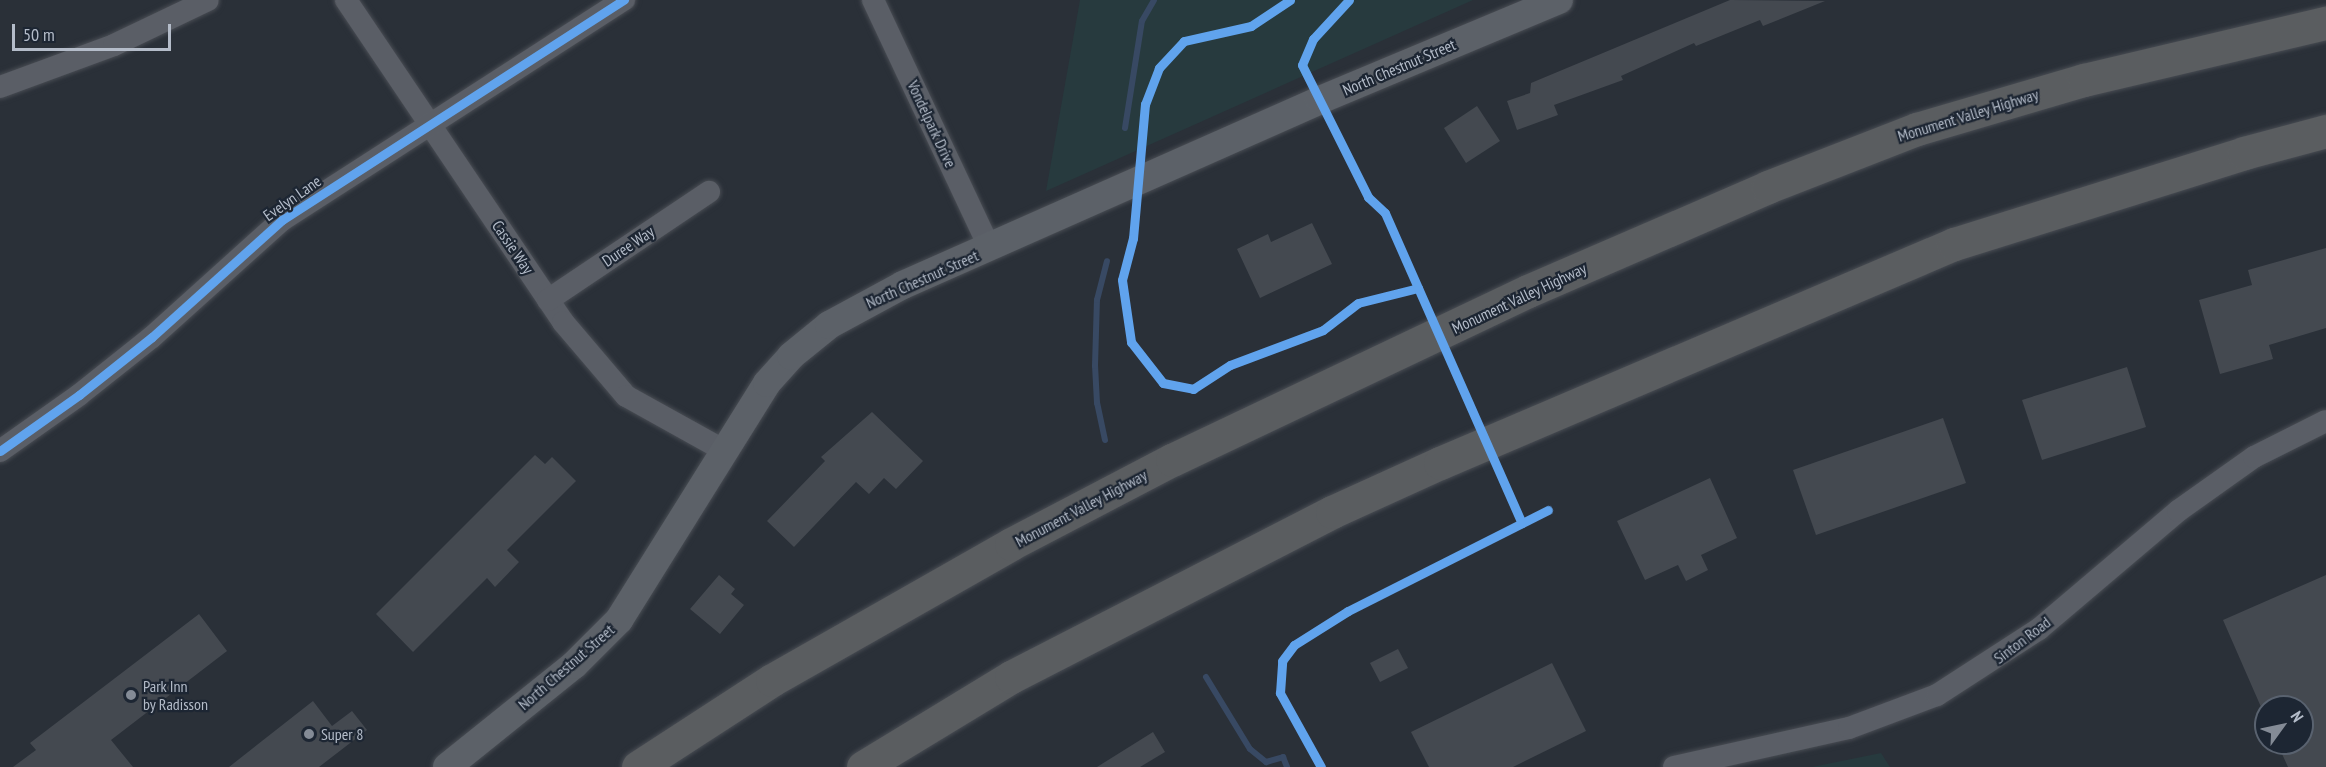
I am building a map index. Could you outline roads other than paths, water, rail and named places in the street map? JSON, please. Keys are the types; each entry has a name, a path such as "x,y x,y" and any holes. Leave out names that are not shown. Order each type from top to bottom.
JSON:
{"highway":[{"name":"Monument Valley Highway","path":"638,767 772,680 1011,544 1172,460 1396,357 1528,291 1768,187 1917,129 2084,80 2326,23"},
{"path":"863,767 1011,677 1332,512 1440,463 1954,244 2233,156 2326,131"}],"main road":[{"name":"North Chestnut Street","path":"447,767 580,659 619,620 723,450 771,377 817,333 875,299 1320,100 1559,0"}],"street":[{"path":"0,87 114,45 208,0"},
{"name":"Cassie Way","path":"346,0 548,300 626,396 723,450"},
{"name":"Evelyn Lane","path":"0,451 79,395 152,337 282,220 624,0"},
{"name":"Vondelpark Drive","path":"873,0 990,249"},
{"name":"Duree Way","path":"548,300 709,192"},
{"name":"Sinton Road","path":"1674,767 1849,728 1937,695 2039,629 2178,511 2254,457 2326,421"}],"waterway":[{"path":"1125,128 1142,21 1154,0"},
{"path":"1105,440 1097,403 1095,366 1097,300 1107,261"},
{"path":"1206,677 1250,749 1266,762 1283,757 1287,767"}],"place":[{"name":"Park Inn by Radisson","path":"131,695"},
{"name":"Super 8","path":"309,734"}]}
